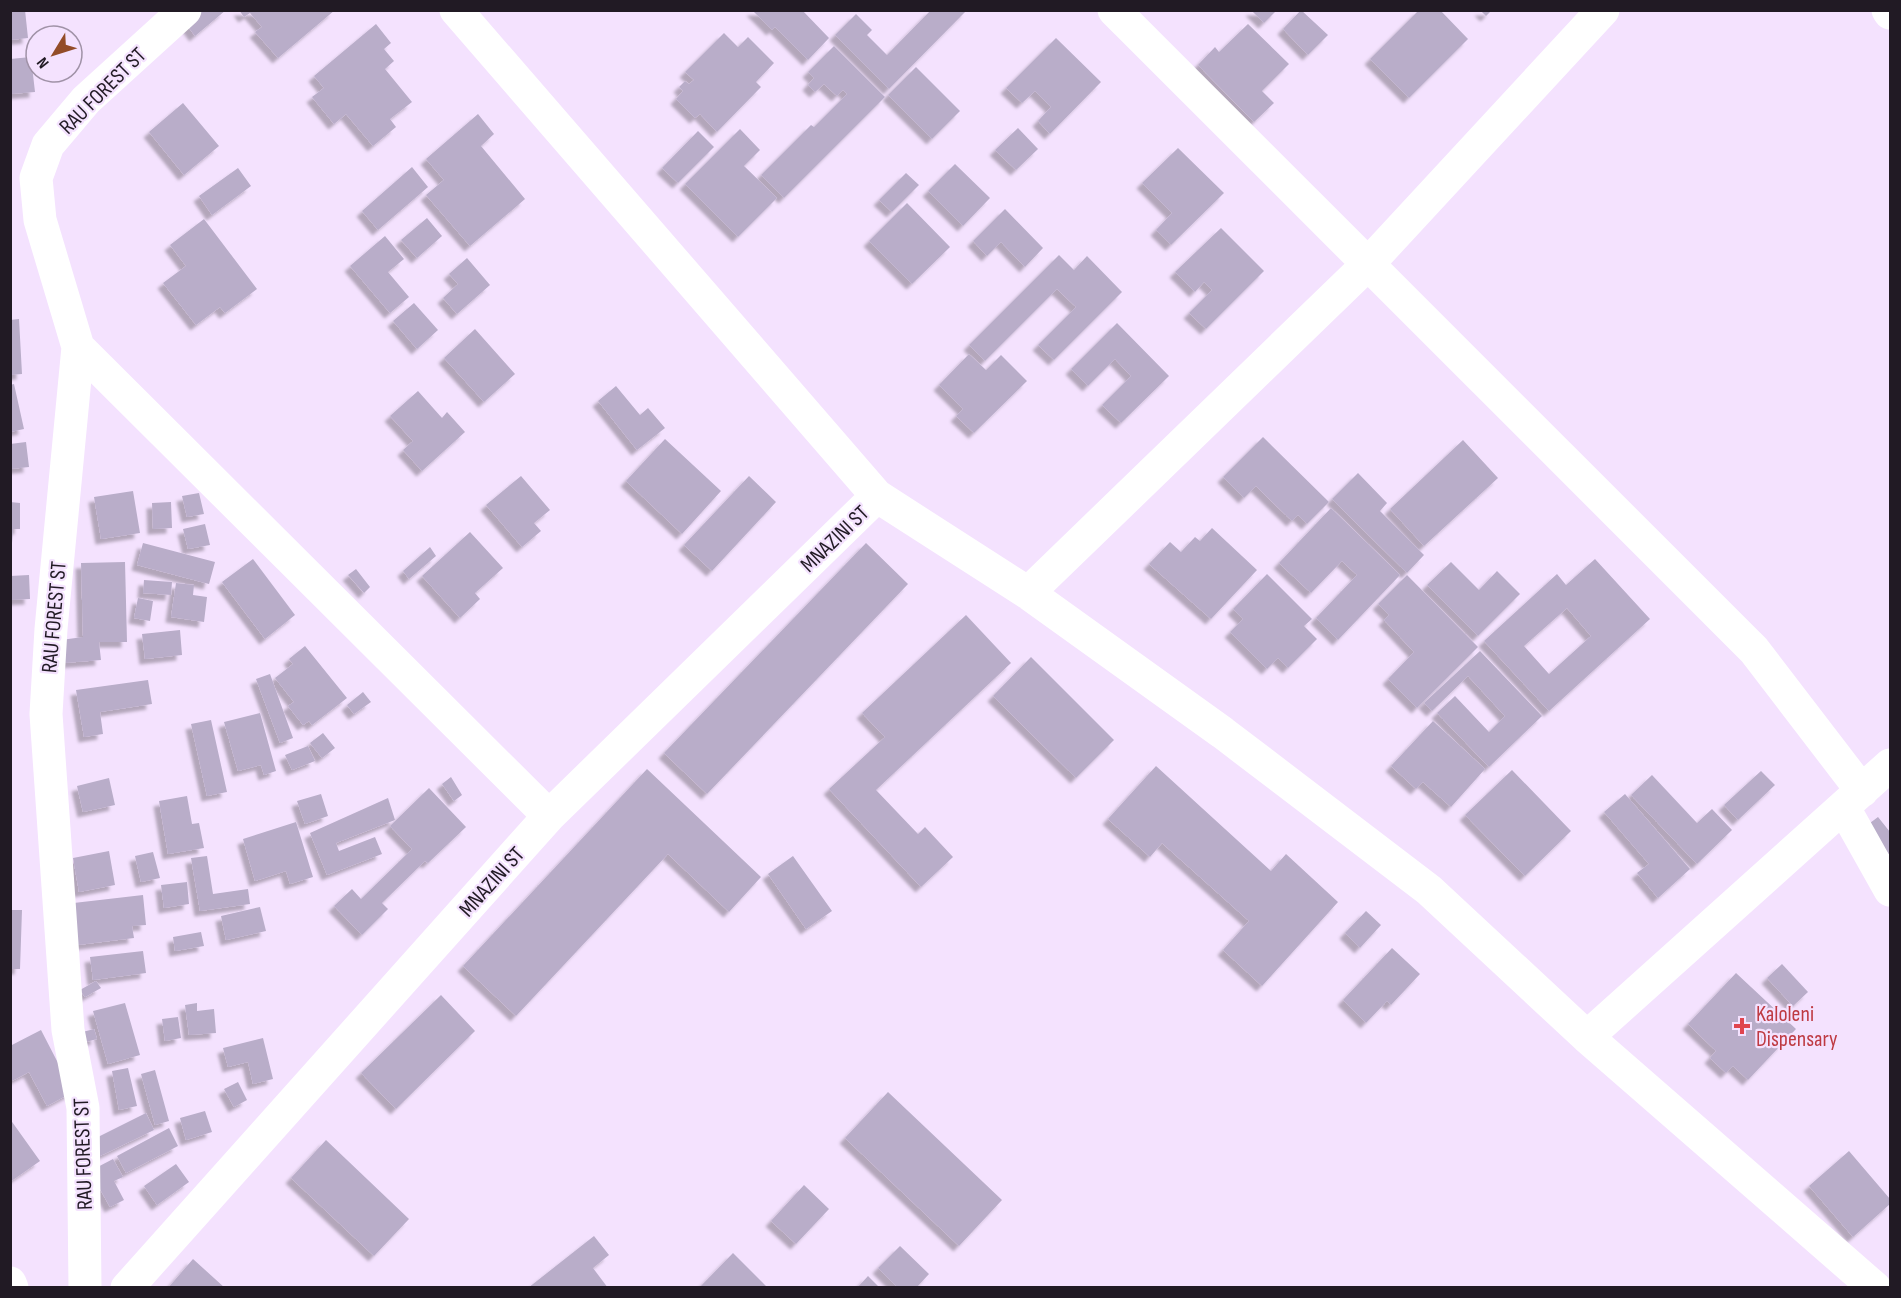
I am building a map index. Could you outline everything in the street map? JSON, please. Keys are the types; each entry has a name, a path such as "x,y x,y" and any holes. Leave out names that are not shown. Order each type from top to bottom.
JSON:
{"street":[{"name":"RAU FOREST ST","path":"85,1287 83,1108 68,1030 46,714 51,629 78,346 40,220 36,178 48,145 86,100 185,10"},
{"path":"456,10 877,496 1028,594 1223,732 1429,890 1587,1036 1875,1287"},
{"path":"1114,10 1754,650 1853,800 1890,892"},
{"path":"1028,594 1368,264 1604,10"},
{"path":"78,346 549,816"},
{"name":"MNAZINI ST","path":"127,1287 549,816 877,496"},
{"path":"1587,1036 1890,765"},
{"path":"10,1283 12,1287"}],"building":[{"path":"10,10 25,10 26,24 24,24 24,38 10,40"},
{"path":"189,10 226,10 195,36 181,17"},
{"path":"239,10 335,10 278,58 255,32 262,27 250,13 244,17"},
{"path":"752,10 802,10 829,38 808,60 775,27 772,30"},
{"path":"931,10 967,10 889,89 835,35 856,14 872,30 867,35 887,55"},
{"path":"1251,10 1277,10 1264,23"},
{"path":"1301,10 1328,35 1308,55 1283,29"},
{"path":"1419,10 1440,10 1468,39 1409,98 1370,59"},
{"path":"1480,10 1492,10 1486,16"},
{"path":"376,24 391,43 384,49 394,61 385,69 412,102 390,119 396,127 373,146 346,114 334,124 312,97 324,88 314,76"},
{"path":"1248,24 1289,64 1262,91 1274,103 1254,122 1198,65 1215,47 1219,52"},
{"path":"724,33 738,47 748,37 774,63 756,82 761,87 717,132 700,114 695,118 676,99 683,91 679,87 685,81 689,84 694,80 685,72"},
{"path":"1056,38 1101,82 1050,134 1038,121 1051,107 1035,91 1022,103 1006,88"},
{"path":"834,46 885,97 784,198 761,175 811,125 814,127 847,94 843,90 837,96 824,84 815,92 808,85 814,78 808,72"},
{"path":"24,58 24,84 34,84 35,92 10,94 10,59"},
{"path":"916,67 960,111 932,139 888,95"},
{"path":"183,103 219,146 184,175 149,132"},
{"path":"478,114 494,134 481,146 525,199 470,246 426,195 444,180 426,159"},
{"path":"1018,128 1038,149 1016,170 995,150"},
{"path":"740,129 760,150 744,166 777,198 738,237 685,184"},
{"path":"698,131 714,147 678,183 662,168"},
{"path":"1178,148 1224,193 1171,245 1156,230 1172,213 1142,183"},
{"path":"955,164 990,198 963,226 928,191"},
{"path":"412,167 428,187 378,230 362,211"},
{"path":"238,168 251,186 212,215 199,196"},
{"path":"906,173 919,185 892,212 879,200"},
{"path":"907,203 950,247 912,284 869,241"},
{"path":"1005,209 1043,248 1025,267 1001,242 987,256 973,241"},
{"path":"427,218 442,236 417,258 401,240"},
{"path":"204,219 257,289 225,313 220,307 196,325 163,283 186,266 170,245"},
{"path":"1221,228 1264,271 1206,329 1189,313 1212,290 1204,282 1195,292 1175,272"},
{"path":"385,236 404,259 388,272 409,297 390,313 350,266"},
{"path":"1059,255 1074,270 1087,256 1122,292 1054,360 1038,345 1076,307 1057,289 985,361 969,345"},
{"path":"467,258 490,285 457,314 443,298 458,284 449,274"},
{"path":"414,303 438,330 417,349 393,321"},
{"path":"19,319 22,374 10,375 10,320"},
{"path":"1117,323 1169,376 1121,423 1102,405 1131,376 1115,359 1088,386 1071,369"},
{"path":"475,329 515,374 484,402 444,358"},
{"path":"969,354 986,370 1001,355 1027,381 974,433 956,416 963,409 939,385"},
{"path":"14,384 24,429 10,432 10,385"},
{"path":"616,386 640,415 648,408 665,428 637,450 598,401"},
{"path":"418,391 442,418 447,412 465,432 422,471 403,450 413,441 390,416"},
{"path":"1263,437 1329,502 1307,524 1298,515 1292,521 1256,486 1244,498 1223,477"},
{"path":"665,439 721,491 682,534 626,481"},
{"path":"1463,440 1498,478 1424,546 1390,509"},
{"path":"26,442 29,467 10,469 10,444"},
{"path":"1358,473 1387,503 1380,511 1424,555 1407,573 1332,499"},
{"path":"521,476 550,510 534,523 541,531 522,547 486,505"},
{"path":"749,476 776,502 712,571 684,545"},
{"path":"133,491 140,533 101,539 94,497"},
{"path":"199,493 204,514 187,517 182,496"},
{"path":"10,502 20,503 20,529 13,529 13,543"},
{"path":"171,502 172,528 153,529 152,503"},
{"path":"1331,508 1400,575 1338,640 1316,618 1357,575 1342,561 1311,593 1279,563"},
{"path":"205,524 210,545 188,549 183,529"},
{"path":"1212,528 1257,570 1211,619 1149,564 1170,542 1181,552 1195,537 1200,541"},
{"path":"470,532 503,568 475,593 480,599 460,618 422,576"},
{"path":"143,543 215,562 209,584 137,565"},
{"path":"866,543 908,584 707,794 664,753"},
{"path":"430,547 436,556 409,579 403,571"},
{"path":"253,559 295,615 265,639 222,582"},
{"path":"1595,559 1650,619 1549,711 1484,641 1557,574 1566,585","holes":["1567,608 1591,636 1549,674 1524,646"]},
{"path":"125,562 127,642 99,642 101,660 64,663 61,640 83,637 81,563"},
{"path":"1451,562 1479,590 1497,571 1520,594 1478,636 1427,585"},
{"path":"356,569 370,587 364,593 348,575"},
{"path":"1267,574 1312,619 1304,626 1317,639 1288,668 1278,658 1267,669 1230,632 1243,619 1233,609"},
{"path":"29,575 30,599 10,600 10,576"},
{"path":"1407,575 1478,647 1417,708 1388,679 1414,652 1384,620 1389,615 1378,604"},
{"path":"144,580 172,582 171,595 143,593"},
{"path":"176,583 194,585 193,595 207,597 204,622 171,617"},
{"path":"138,598 153,601 150,621 134,618"},
{"path":"966,615 1011,663 876,790 918,834 925,827 953,857 921,887 829,789 885,737 862,713"},
{"path":"180,630 182,655 145,659 142,634"},
{"path":"305,646 347,698 312,725 309,721 303,725 288,706 294,702 275,678 293,664 289,659"},
{"path":"1480,651 1542,716 1489,767 1437,713 1455,696 1489,732 1505,716 1468,676 1432,711 1424,703"},
{"path":"1031,657 1114,740 1076,778 993,696"},
{"path":"270,674 293,738 280,743 256,679"},
{"path":"148,680 152,704 100,712 103,734 84,737 76,690"},
{"path":"363,692 371,702 354,714 347,705"},
{"path":"260,713 276,771 264,775 261,765 238,771 224,722"},
{"path":"211,720 227,792 207,796 191,724"},
{"path":"1433,721 1485,769 1451,807 1423,782 1416,789 1391,766"},
{"path":"323,733 335,748 322,758 310,743"},
{"path":"308,746 315,761 292,770 285,755"},
{"path":"1156,766 1271,871 1286,854 1338,902 1262,986 1223,950 1249,921 1162,843 1150,857 1108,819"},
{"path":"647,769 761,877 729,912 668,854 516,1016 463,966"},
{"path":"1512,770 1571,831 1525,876 1465,815"},
{"path":"1761,771 1775,785 1738,820 1724,805"},
{"path":"1652,775 1697,823 1712,809 1732,830 1697,864 1631,795"},
{"path":"451,777 462,795 454,801 442,784"},
{"path":"109,778 115,805 83,812 77,786"},
{"path":"429,788 466,827 428,863 425,861 382,903 388,909 362,935 334,906 352,889 361,899 412,849 390,826"},
{"path":"321,794 328,816 305,824 297,801"},
{"path":"1625,794 1690,869 1658,898 1637,873 1649,864 1604,812"},
{"path":"187,796 192,824 199,823 204,848 168,854 159,801"},
{"path":"388,798 395,820 336,843 339,851 375,837 382,854 327,875 310,833"},
{"path":"1878,817 1890,832 1890,856 1866,826"},
{"path":"296,822 313,877 290,884 286,871 255,881 243,839"},
{"path":"109,851 115,885 79,892 73,858"},
{"path":"153,852 160,878 141,882 135,856"},
{"path":"207,856 213,894 248,889 250,904 200,911 191,858"},
{"path":"793,856 832,911 806,929 768,874"},
{"path":"187,882 189,904 164,908 161,885"},
{"path":"143,895 146,925 132,926 134,938 70,946 65,904"},
{"path":"260,907 266,931 226,940 221,916"},
{"path":"10,910 22,910 20,969 10,969"},
{"path":"1366,911 1381,925 1360,948 1345,933"},
{"path":"201,932 204,946 175,951 173,937"},
{"path":"1392,948 1420,974 1391,1005 1387,1001 1366,1023 1343,1000"},
{"path":"143,951 146,973 93,980 90,957"},
{"path":"1782,964 1808,992 1793,1006 1767,978"},
{"name":"Kaloleni Dispensary","path":"1736,973 1796,1029 1748,1080 1733,1066 1726,1073 1710,1058 1716,1051 1688,1024"},
{"path":"96,981 101,988 85,997 80,990"},
{"path":"441,995 475,1031 396,1109 361,1073"},
{"path":"125,1003 140,1055 108,1064 93,1011"},
{"path":"197,1003 197,1011 214,1009 216,1033 189,1035 185,1005"},
{"path":"178,1017 181,1038 165,1041 162,1019"},
{"path":"94,1029 97,1039 78,1044 75,1034"},
{"path":"41,1030 73,1092 47,1106 29,1072 10,1082 10,1046"},
{"path":"263,1038 273,1079 253,1084 248,1062 228,1067 223,1048"},
{"path":"128,1068 137,1106 119,1110 112,1071"},
{"path":"155,1070 169,1121 155,1125 141,1074"},
{"path":"238,1082 247,1100 234,1107 224,1089"},
{"path":"888,1092 1002,1200 959,1246 845,1138"},
{"path":"205,1111 212,1132 186,1140 180,1118"},
{"path":"146,1113 154,1130 98,1157 90,1141"},
{"path":"10,1119 40,1161 10,1182"},
{"path":"169,1128 178,1146 126,1173 117,1156"},
{"path":"326,1140 409,1219 374,1256 291,1178"},
{"path":"1849,1151 1890,1199 1890,1204 1853,1237 1809,1186"},
{"path":"113,1159 123,1177 114,1181 124,1200 110,1207 90,1171"},
{"path":"176,1164 189,1182 157,1205 144,1186"},
{"path":"804,1185 829,1209 796,1244 771,1221"},
{"path":"594,1236 609,1255 593,1268 608,1288 528,1288"},
{"path":"900,1246 929,1274 916,1288 898,1288 878,1268"},
{"path":"733,1253 768,1288 699,1288"},
{"path":"193,1259 225,1288 168,1288"},
{"path":"868,1276 880,1288 857,1288"}],"place":[{"name":"Kaloleni Dispensary","path":"1742,1026"}]}
